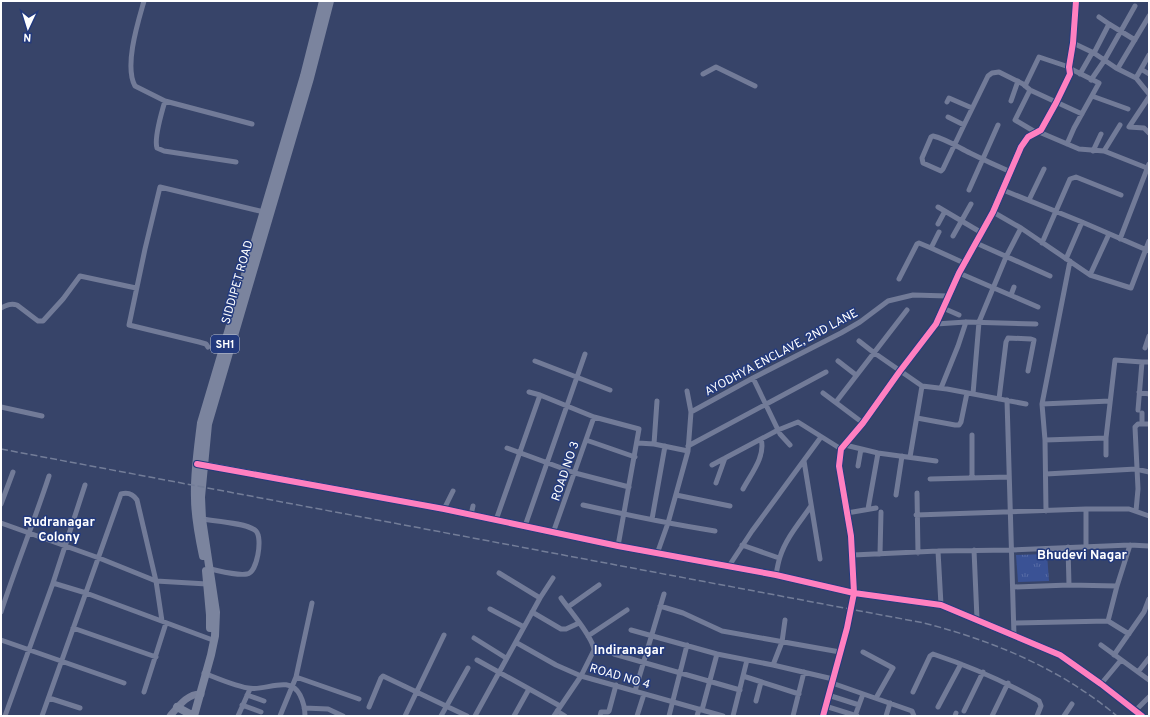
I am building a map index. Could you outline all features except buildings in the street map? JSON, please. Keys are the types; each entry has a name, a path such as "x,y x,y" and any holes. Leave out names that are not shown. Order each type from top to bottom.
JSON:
{"main road":[{"name":"SIDDIPET ROAD","path":"191,715 215,636 216,612 202,519 201,423 304,76 323,1"},
{"name":"SIDDIPET ROAD","path":"204,673 210,639 210,615 195,498 208,424 310,78 330,1"},
{"path":"177,708 191,715"}],"street":[{"path":"144,1 137,22 132,57 132,79 135,86 165,101 252,124"},
{"path":"823,716 847,628 854,593 853,555 839,466 843,447 936,324 959,272 993,212 1021,147 1028,136 1041,130 1056,103 1070,74 1069,68 1073,43 1076,1"},
{"path":"1092,80 1135,6"},
{"path":"1118,68 1149,16"},
{"path":"1099,17 1135,40"},
{"path":"1080,74 1109,24"},
{"path":"1073,43 1136,78 1149,96 1130,127 1144,128 1149,133"},
{"path":"1136,78 1149,54"},
{"path":"1025,86 1039,57 1069,68 1099,84 1067,144"},
{"path":"703,74 716,67 755,86"},
{"path":"1141,69 1149,74"},
{"path":"1011,172 954,144 935,137 931,137 922,158 923,163 941,171 954,144 988,76 992,73 999,72 1018,81 1030,90 1082,114"},
{"path":"1011,101 1018,81"},
{"path":"1030,90 1015,120 1038,132 1079,149 1104,151 1148,166 1120,239"},
{"path":"1092,96 1128,110"},
{"path":"947,102 949,98 972,108"},
{"path":"165,101 157,137 157,148 164,151 236,162"},
{"path":"948,117 964,125"},
{"path":"969,190 998,125"},
{"path":"1104,151 1120,125"},
{"path":"1093,151 1101,134"},
{"path":"1029,200 1044,169"},
{"path":"1042,243 1070,179 1073,177 1121,195"},
{"path":"208,347 206,344 199,342 129,325 136,288 160,188 264,212"},
{"path":"1003,190 1082,222 1147,251"},
{"path":"953,236 971,204"},
{"path":"938,207 982,233"},
{"path":"938,224 945,211"},
{"path":"993,212 1021,228 1090,275 1131,288 1147,251 1149,241"},
{"path":"1046,511 1045,440 1042,404 1068,260 1082,222"},
{"path":"918,418 955,425 961,422 970,393 979,322 1006,257 1021,228"},
{"path":"931,248 939,232"},
{"path":"1090,275 1110,234"},
{"path":"899,280 917,244 919,243 964,263"},
{"path":"976,243 1050,276"},
{"path":"959,272 1038,307"},
{"path":"1,308 9,304 14,304 38,321 43,321 63,299 80,276 136,288"},
{"path":"1011,295 1014,287"},
{"name":"AYODHYA ENCLAVE, 2ND LANE","path":"691,412 854,326 888,301 913,295 948,296"},
{"path":"943,308 959,315"},
{"path":"836,402 873,352 907,310"},
{"path":"941,388 966,322"},
{"path":"936,324 979,322 1036,324"},
{"path":"1145,348 1149,336"},
{"path":"999,399 1006,342 1008,338 1034,340 1028,371"},
{"path":"859,341 922,386 970,393 1026,404"},
{"path":"525,526 585,354"},
{"path":"1106,455 1106,438 1115,360 1149,362"},
{"path":"535,361 610,390"},
{"path":"838,361 856,376"},
{"path":"1142,362 1139,392 1142,424"},
{"path":"638,443 688,448 826,372"},
{"path":"753,378 778,430 790,445"},
{"path":"910,457 918,418 922,386"},
{"path":"657,554 668,523 688,448 691,412 687,391"},
{"path":"529,392 567,405 594,417 639,428 638,443 618,546"},
{"path":"1139,392 1149,394"},
{"path":"823,393 863,422"},
{"path":"496,520 540,395"},
{"path":"1007,400 1014,636"},
{"path":"654,444 657,401"},
{"path":"1042,404 1110,402"},
{"path":"1,407 42,416"},
{"name":"ROAD NO 3","path":"553,533 594,417"},
{"path":"712,465 778,430 798,422 822,437 843,447 936,461"},
{"path":"1136,511 1138,489 1135,427 1138,424 1149,424"},
{"path":"972,435 972,478"},
{"path":"729,566 742,545 822,437"},
{"path":"1045,440 1106,438"},
{"path":"743,489 761,455 763,446 761,439"},
{"path":"586,440 635,457"},
{"path":"652,518 665,446"},
{"path":"507,448 575,473 629,487"},
{"path":"858,466 861,449"},
{"path":"868,509 878,453"},
{"path":"896,495 902,456"},
{"path":"716,483 725,458"},
{"path":"804,461 820,559"},
{"path":"201,464 471,515 657,554 776,575 854,593 941,605 1060,655 1136,710 1142,716"},
{"path":"1046,474 1136,469 1149,472"},
{"path":"1,504 14,472"},
{"path":"1,612 30,534 49,476"},
{"path":"930,479 1010,477"},
{"path":"5,716 53,583 85,485"},
{"path":"444,510 453,491"},
{"path":"917,493 916,515 918,553"},
{"path":"42,716 121,494 131,494 137,500 164,622 156,657 144,692"},
{"path":"676,495 730,506"},
{"path":"583,505 652,518 668,523 715,531"},
{"path":"471,515 473,506"},
{"path":"776,575 779,558 784,547 811,506"},
{"path":"847,513 876,508"},
{"path":"1086,509 1086,547"},
{"path":"916,515 1086,509 1129,509 1149,516"},
{"path":"880,554 881,512"},
{"path":"202,519 248,526 256,530 259,536 260,543 258,553 252,571 249,574 243,575 210,570"},
{"path":"1,523 99,558 156,582 207,584"},
{"path":"742,545 779,558"},
{"path":"853,555 1130,545 1149,546"},
{"path":"1108,621 1130,545"},
{"path":"1068,548 1069,585"},
{"path":"974,550 977,619"},
{"path":"938,551 941,605"},
{"path":"499,573 540,598"},
{"path":"475,716 532,612 553,578"},
{"path":"53,583 86,593 210,639"},
{"path":"568,607 599,585"},
{"path":"1013,587 1069,585 1117,586"},
{"path":"635,691 664,594"},
{"path":"554,716 581,676 594,650 594,646 588,636 561,598"},
{"path":"1114,654 1144,612 1149,599"},
{"path":"280,716 296,677 312,603"},
{"path":"660,606 683,613 722,631 840,652"},
{"path":"490,609 524,627"},
{"path":"588,636 627,610"},
{"path":"532,612 561,629 566,629 579,623"},
{"path":"773,665 782,642 785,620"},
{"path":"1014,623 1108,621 1129,634"},
{"path":"73,628 156,657"},
{"path":"631,630 717,654 804,672 912,711 914,716"},
{"path":"405,716 444,635"},
{"path":"474,638 506,658"},
{"path":"1,640 124,683"},
{"name":"ROAD NO 4","path":"516,643 556,665 581,676 723,716"},
{"path":"669,716 687,645"},
{"path":"1101,645 1149,680"},
{"path":"863,652 893,668 876,698"},
{"path":"614,654 740,690"},
{"path":"697,716 710,681 717,654"},
{"path":"913,692 932,654 983,672 1008,683 1039,701 1041,706 1037,716"},
{"path":"1138,672 1149,658"},
{"path":"477,660 529,689 558,708 565,716"},
{"path":"733,716 746,660"},
{"path":"1101,684 1121,660"},
{"path":"938,707 960,664"},
{"path":"441,716 468,668"},
{"path":"793,716 804,672"},
{"path":"964,710 983,672"},
{"path":"204,673 250,689 280,684 292,686 298,691 301,697 305,716"},
{"path":"369,706 383,676 467,716"},
{"path":"743,676 798,694"},
{"path":"296,677 359,699"},
{"path":"756,701 761,682"},
{"path":"992,716 1008,683"},
{"path":"600,716 601,712 609,711 616,686"},
{"path":"238,716 250,689"},
{"path":"514,716 529,689"},
{"path":"170,716 188,697 198,694"},
{"path":"637,716 644,694"},
{"path":"825,706 842,714 856,716 863,694"},
{"path":"247,695 264,702"},
{"path":"828,695 859,705"},
{"path":"1136,710 1149,697"},
{"path":"49,698 80,708"},
{"path":"886,716 890,703"},
{"path":"1064,716 1072,704"},
{"path":"242,705 261,712"},
{"path":"304,708 328,709 343,716"}],"green space":[{"path":"1047,554 1049,581 1018,582 1016,555"}],"railway":[{"path":"1,449 924,623 976,639 1026,659 1073,684 1096,699 1117,716"}],"cycle path":[{"path":"823,716 847,628 854,593 851,536 839,466 841,449 863,423 936,324 959,273 993,212 1021,147 1028,137 1041,130 1056,103 1070,74 1069,67 1073,43 1076,1"},
{"path":"197,464 444,509 618,546 776,575 854,593 941,605 1060,655 1101,684 1142,716"}],"district":[{"name":"Rudranagar Colony","path":"59,528"},
{"name":"Bhudevi Nagar","path":"1082,554"},
{"name":"Indiranagar","path":"629,649"}]}
